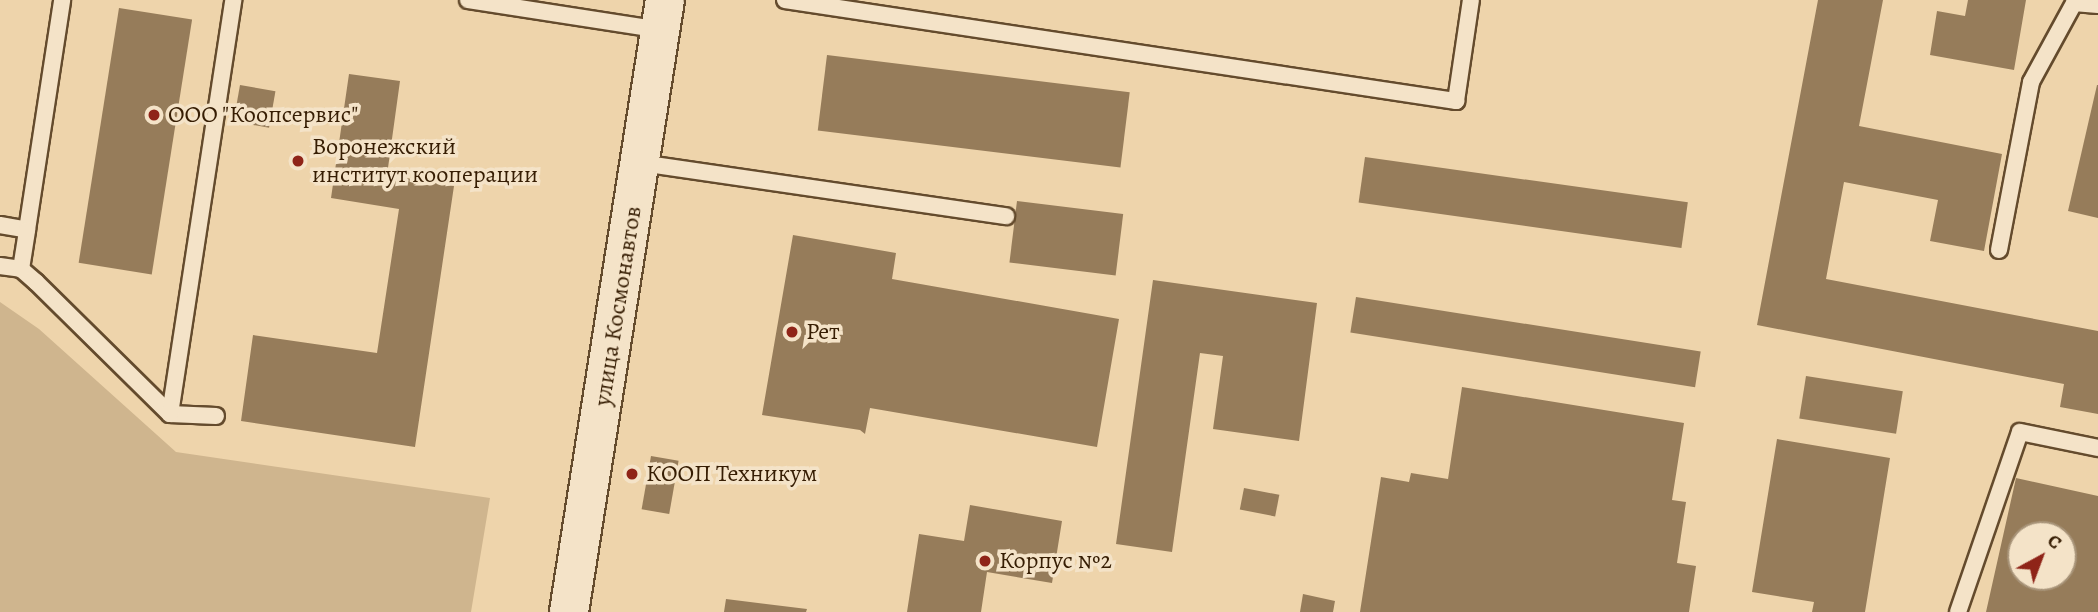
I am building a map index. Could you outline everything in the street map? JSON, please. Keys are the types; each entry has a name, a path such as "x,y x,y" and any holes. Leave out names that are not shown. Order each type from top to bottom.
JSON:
{"main road":[{"name":"улица Космонавтов","path":"569,612 663,15"}],"lane":[{"path":"21,270 62,0"},
{"path":"170,414 233,0"},
{"path":"468,0 663,15"},
{"path":"785,0 1456,101 1471,0"},
{"path":"1999,250 2031,82 2074,3 2098,5"},
{"path":"641,163 1006,216"},
{"path":"0,225 27,230"},
{"path":"0,266 21,270 170,414 215,416"},
{"path":"1958,612 2020,432 2098,449"}],"shaded area":[{"path":"0,302 39,329 176,452 490,498 471,612 0,612"}],"building":[{"path":"1818,0 1883,0 1859,126 2002,154 1984,251 1930,241 1938,200 1844,182 1826,279 2098,331 2098,414 2060,407 2064,384 1757,325"},
{"path":"1968,0 2026,0 2014,70 1930,55 1937,11 1965,16"},
{"path":"119,8 192,20 152,274 79,263"},
{"path":"827,55 1130,92 1120,168 818,130"},
{"path":"349,74 400,81 387,175 454,186 415,447 241,421 253,335 377,353 399,209 331,198"},
{"path":"240,85 275,91 269,128 234,121"},
{"path":"2098,85 2098,218 2068,211"},
{"path":"1365,157 1688,202 1681,248 1359,203"},
{"path":"1017,201 1123,214 1116,276 1009,263"},
{"path":"793,235 896,253 892,279 1119,319 1097,447 870,408 865,434 860,430 762,415"},
{"path":"1153,280 1317,303 1299,441 1213,429 1223,356 1200,353 1172,552 1116,544"},
{"path":"1356,297 1701,352 1695,387 1350,333"},
{"path":"1806,376 1903,391 1896,434 1799,418"},
{"path":"1462,387 1684,423 1672,500 1686,502 1677,563 1696,566 1689,612 1360,612 1381,477 1409,482 1411,473 1448,479"},
{"path":"1777,439 1890,458 1865,612 1812,612 1814,602 1752,592"},
{"path":"651,456 679,461 669,514 642,509"},
{"path":"2016,478 2098,496 2098,612 1986,612"},
{"path":"1244,488 1279,495 1275,516 1240,510"},
{"name":"Корпус №2","path":"970,505 1062,521 1052,583 987,572 981,612 907,612 919,534 964,541"},
{"path":"1303,594 1335,601 1333,612 1300,612"},
{"path":"726,599 807,609 806,612 724,612"}],"place":[{"name":"ООО \"Коопсервис\"","path":"154,115"},
{"name":"Воронежский институт кооперации","path":"298,161"},
{"name":"Рет","path":"792,332"},
{"name":"КООП Техникум","path":"632,474"},
{"name":"Корпус №2","path":"985,561"}]}
